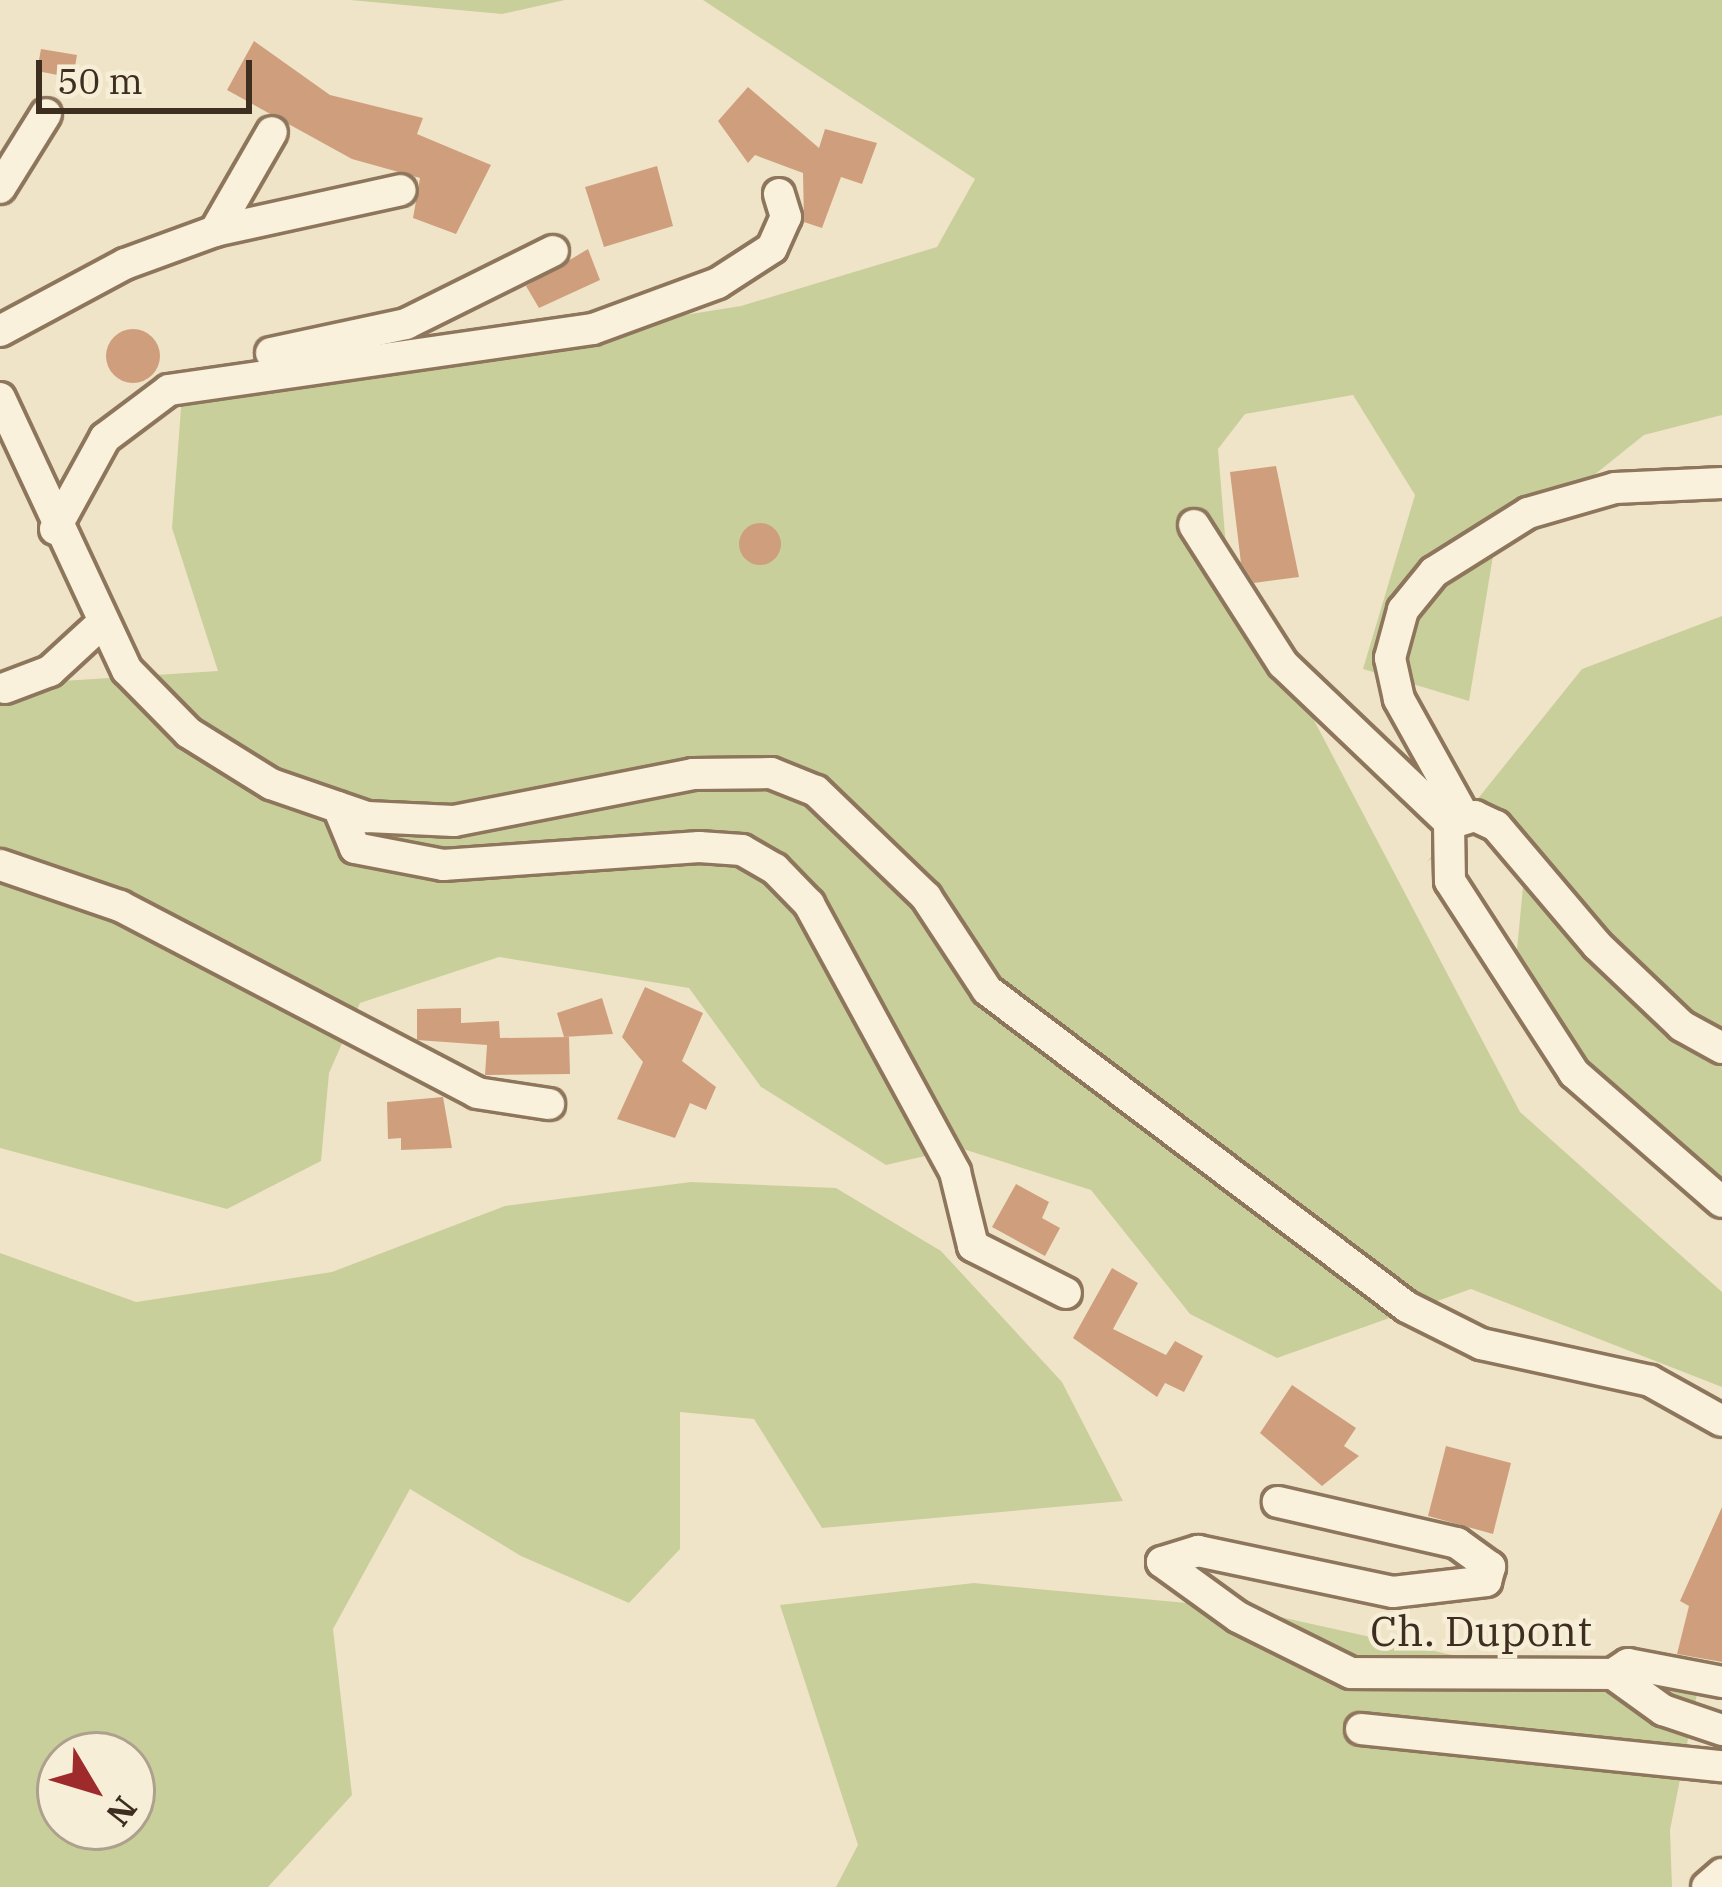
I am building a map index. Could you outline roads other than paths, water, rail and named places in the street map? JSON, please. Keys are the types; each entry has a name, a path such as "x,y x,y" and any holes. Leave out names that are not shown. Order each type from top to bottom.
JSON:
{"street":[{"path":"0,188 46,115"},
{"path":"214,231 272,131"},
{"path":"0,331 214,231 401,190"},
{"path":"170,390 593,329 718,283 772,248 784,233 779,194"},
{"path":"37,482 170,390 260,356 406,324 553,251"},
{"path":"0,398 100,625 189,733 271,784 338,807 454,821 694,774 771,773 816,791 870,833 1002,1003 1407,1307 1481,1344 1650,1381 1722,1421"},
{"path":"55,529 105,438"},
{"path":"1722,483 1615,488 1549,505 1434,572 1403,610 1390,658 1400,699 1457,820 1450,880 1574,1073 1722,1202"},
{"path":"1194,525 1283,664 1457,820 1496,826 1597,945 1682,1026 1722,1048"},
{"path":"4,688 50,671 100,625"},
{"path":"338,807 355,848 443,865 699,847 742,850 775,869 809,904 955,1172 973,1246 1066,1293"},
{"path":"0,865 120,906 478,1094 549,1104"},
{"name":"Ch. Dupont","path":"1278,1502 1457,1543 1490,1567 1486,1581 1393,1592 1198,1551 1162,1562 1238,1617 1351,1673 1613,1674 1628,1664 1722,1682"},
{"path":"1613,1674 1663,1711 1722,1730"},
{"path":"1361,1729 1722,1766"},
{"path":"1707,1887 1722,1874"}]}
